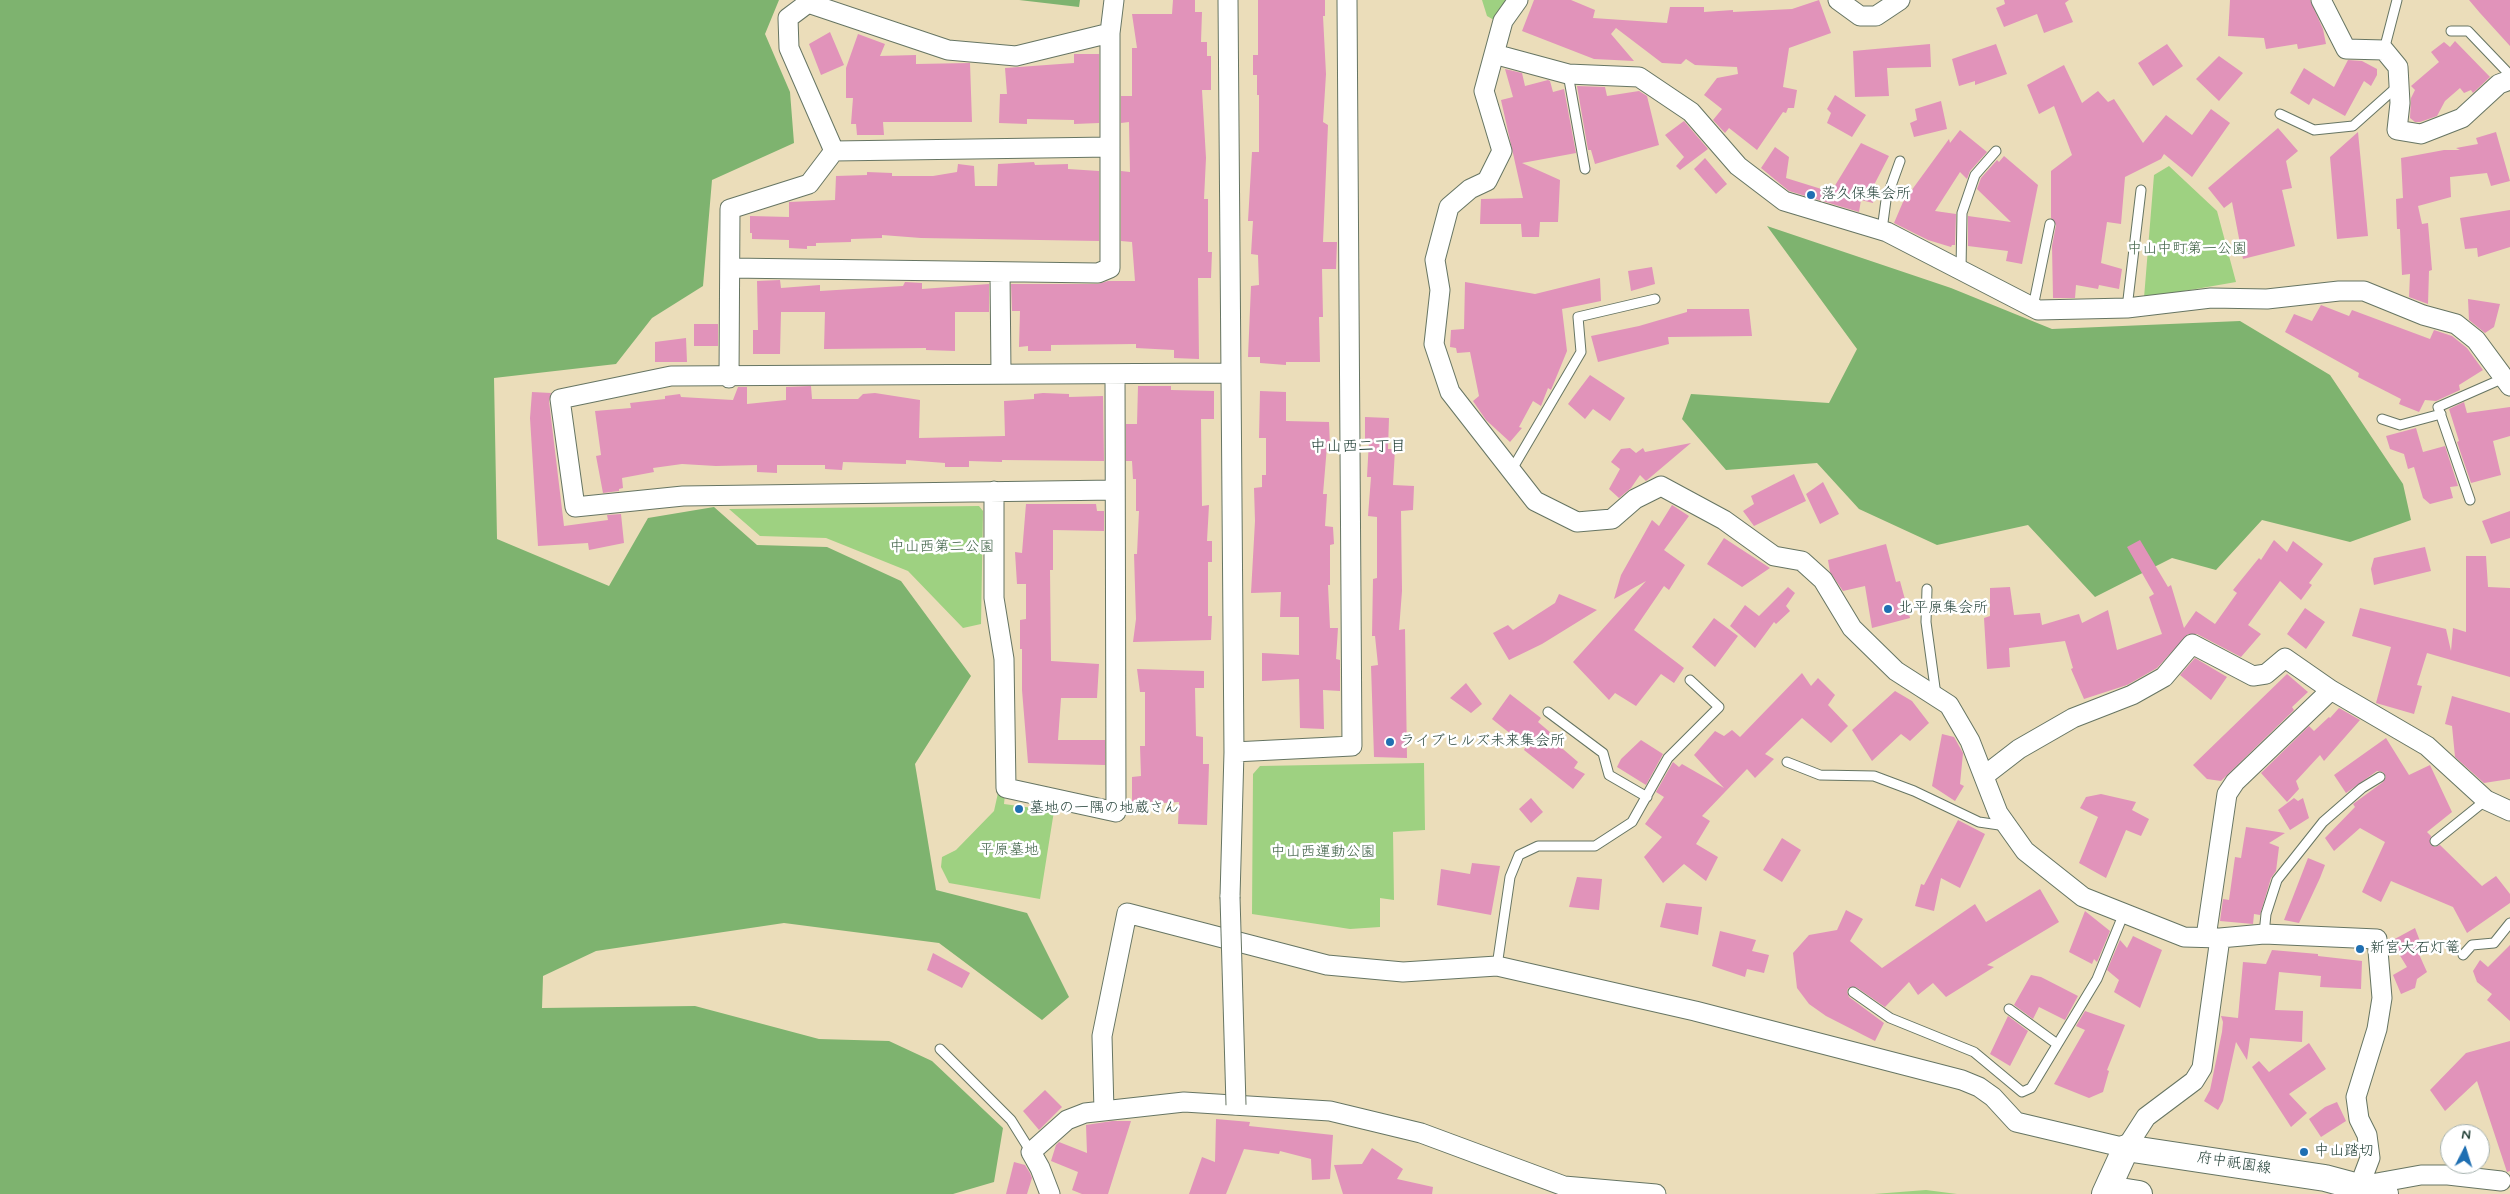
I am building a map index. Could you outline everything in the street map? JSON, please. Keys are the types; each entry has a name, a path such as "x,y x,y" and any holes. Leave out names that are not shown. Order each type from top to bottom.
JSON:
{"main road":[{"name":"府中祇園線","path":"2126,1148 2325,1178 2385,1194"},
{"path":"2126,1148 2107,1191 2139,1194"}],"street":[{"path":"730,268 1098,273 1110,268 1110,32 1114,0"},
{"path":"1228,0 1234,752 1230,897 1236,1105"},
{"path":"1234,752 1352,746 1347,0"},
{"path":"1518,0 1503,21 1484,91 1502,151 1488,181 1470,189 1449,207 1434,260 1440,290 1434,344 1450,392 1535,501 1578,522 1612,519 1635,499 1661,486 1724,520 1774,556 1802,562 1824,580 1852,628 1896,671 1950,705 1970,741 1998,813 2026,850 2083,897 2184,937 2264,934 2377,939 2382,998 2377,1029 2356,1098 2359,1119 2367,1135 2370,1158 2358,1187"},
{"path":"1838,0 1860,16 1876,16 1900,0"},
{"path":"2321,0 2346,49 2384,50 2398,67 2397,130 2421,134 2462,118 2499,84 2510,80"},
{"path":"834,151 789,48 788,18 808,3 948,50 1016,56 1110,32"},
{"path":"1494,54 1568,74 1638,77 1691,112 1738,166 1784,201 1882,230 2038,310 2127,308 2211,298 2267,298 2339,291 2364,291 2423,315 2456,324 2476,340 2507,382"},
{"path":"834,151 1110,147"},
{"path":"729,378 730,209 810,184 834,151"},
{"path":"1000,272 1001,374"},
{"path":"1116,490 683,496 574,507 560,399 671,376 729,378 1231,373"},
{"path":"994,491 994,598 1004,659 1006,788 1116,812 1115,374"},
{"path":"1984,776 2019,749 2073,718 2132,695 2164,677 2192,644 2253,676 2266,674 2285,658 2331,690 2427,746 2486,800 2510,811"},
{"path":"1104,1111 1102,1036 1127,912 1327,965 1403,972 1497,966 1695,1011 1962,1080 1979,1087 1994,1097 2016,1122 2126,1148 2146,1117 2194,1081 2202,1068 2227,794 2234,782 2331,690"},
{"path":"1050,1194 1040,1168 1031,1152 1067,1120 1085,1113 1184,1102 1330,1111 1421,1133 1477,1152 1564,1190 1656,1194"},
{"path":"2358,1187 2421,1175 2448,1175 2510,1182"}],"lane":[{"path":"2384,50 2397,0"},
{"path":"2452,30 2468,31 2510,75"},
{"path":"1568,74 1585,169"},
{"path":"2280,114 2314,130 2353,126 2399,85"},
{"path":"1961,269 1962,213 1975,175 1996,151"},
{"path":"1882,230 1886,200 1900,161"},
{"path":"2127,308 2141,190"},
{"path":"2033,307 2050,224"},
{"path":"1511,471 1581,352 1578,317 1655,299"},
{"path":"2470,500 2438,407 2507,382"},
{"path":"2382,419 2400,425 2441,414"},
{"path":"1927,589 1926,622 1936,696"},
{"path":"1497,966 1510,877 1519,855 1538,846 1595,846 1632,822 1668,758 1719,707 1690,680"},
{"path":"1548,712 1603,752 1609,775 1646,797"},
{"path":"1787,762 1820,774 1874,776 1914,791 1979,822 2009,827"},
{"path":"2264,934 2266,914 2277,880 2323,822 2362,788 2380,778"},
{"path":"2435,841 2486,800"},
{"path":"1853,992 1890,1018 1974,1052 2022,1092 2031,1088 2097,979 2124,913"},
{"path":"2462,955 2472,945 2494,943 2510,923"},
{"path":"2009,1009 2057,1044"},
{"path":"940,1049 1012,1120 1031,1152"}],"green space":[{"path":"0,0 779,0 765,34 790,92 794,143 712,180 703,286 652,318 616,364 494,378 497,539 609,586 648,518 714,507 757,545 827,547 901,581 971,676 915,764 936,890 1027,913 1069,997 1042,1020 939,943 784,923 596,951 543,976 542,1008 695,1006 819,1039 889,1041 932,1061 1003,1128 994,1182 953,1194 0,1194"},
{"path":"1019,0 1080,0 1079,7"},
{"path":"1482,0 1507,0 1494,20 1487,16"},
{"name":"中山中町第一公園","path":"2169,166 2217,211 2236,282 2144,298 2154,175"},
{"path":"1767,226 1951,288 2052,329 2240,321 2330,375 2403,484 2411,520 2350,542 2262,520 2216,570 2172,558 2095,597 2028,525 1937,545 1859,509 1817,463 1726,470 1682,419 1691,394 1829,403 1857,349"},
{"name":"中山西第二公園","path":"979,506 983,511 981,624 963,628 908,571 826,538 760,536 729,509"},
{"name":"中山西運動公園","path":"1424,763 1425,830 1393,832 1394,900 1380,898 1380,927 1350,929 1252,914 1253,774 1260,766"},
{"name":"平原墓地","path":"998,793 1005,794 1004,804 1054,811 1040,899 949,883 941,867 942,857 956,850 994,811"},
{"path":"1926,1190 1957,1194 1874,1194"}],"building":[{"path":"1173,0 1195,0 1195,12 1202,12 1201,42 1207,42 1207,56 1211,56 1211,90 1202,90 1206,158 1204,199 1208,199 1208,252 1212,252 1211,278 1198,278 1199,359 1174,358 1174,350 1136,348 1136,344 1051,345 1051,351 1028,351 1028,346 1019,347 1020,311 1012,311 1011,284 1098,284 1108,281 1135,281 1132,242 1121,241 1121,171 1130,172 1129,122 1121,123 1121,96 1132,96 1132,48 1137,48 1132,14 1172,14"},
{"path":"1258,0 1325,0 1325,16 1323,16 1326,74 1323,122 1328,125 1323,242 1337,242 1336,269 1322,269 1323,317 1319,317 1320,362 1286,362 1286,365 1260,363 1260,357 1248,357 1251,286 1259,285 1258,255 1251,254 1253,221 1248,221 1252,152 1259,152 1259,95 1257,95 1257,75 1253,75 1253,55 1258,55"},
{"path":"1534,0 1571,0 1595,10 1593,18 1667,23 1670,7 1704,7 1704,12 1733,10 1733,12 1792,9 1819,0 1831,33 1789,48 1783,87 1797,90 1794,108 1788,108 1786,113 1783,112 1757,150 1729,128 1725,133 1713,120 1722,109 1704,95 1717,78 1738,74 1737,67 1695,65 1686,59 1681,64 1662,63 1616,28 1611,34 1634,61 1594,59 1522,31"},
{"path":"2004,0 2069,0 2065,3 2073,22 2044,33 2037,14 2004,27 1996,8 2005,4"},
{"path":"2230,0 2310,0 2323,29 2326,44 2298,49 2297,44 2266,49 2264,38 2228,36"},
{"path":"2469,0 2510,0 2510,46 2480,13"},
{"path":"830,32 844,65 821,75 809,44"},
{"path":"858,34 885,44 880,56 916,55 916,64 970,63 972,122 883,122 884,135 857,135 856,124 851,124 853,98 846,98 846,68"},
{"path":"2455,41 2490,77 2473,93 2471,90 2464,93 2460,88 2445,101 2437,116 2415,122 2410,118 2411,98 2415,90 2411,86 2439,62 2431,52 2444,42 2450,47"},
{"path":"1930,44 1931,67 1887,68 1889,96 1855,97 1853,51"},
{"path":"1996,44 2007,74 1975,85 1975,81 1959,86 1952,59"},
{"path":"2167,44 2183,66 2153,86 2138,63"},
{"path":"1074,54 1099,54 1099,123 1074,124 1074,120 1027,119 1027,124 999,123 1000,94 1007,94 1005,68 1074,63"},
{"path":"2219,56 2243,73 2219,101 2196,79"},
{"path":"2348,60 2362,61 2377,69 2377,75 2371,86 2364,81 2345,116 2313,98 2309,105 2290,93 2304,68 2334,87"},
{"path":"2064,65 2082,103 2098,91 2108,102 2114,99 2143,143 2166,115 2192,135 2211,109 2230,123 2192,177 2164,154 2161,159 2125,177 2121,224 2107,222 2101,263 2122,269 2119,289 2099,285 2098,289 2076,285 2075,298 2053,298 2052,246 2056,225 2051,218 2051,171 2072,155 2054,106 2039,114 2027,85"},
{"path":"1505,69 1522,73 1525,86 1548,80 1553,92 1564,89 1576,153 1522,163 1560,180 1558,222 1540,222 1539,237 1522,237 1521,224 1480,224 1481,199 1523,198 1501,100 1513,97"},
{"path":"1577,86 1605,87 1607,96 1639,91 1647,96 1659,145 1595,164 1591,150 1588,150"},
{"path":"1835,95 1866,115 1852,137 1827,123 1831,113 1827,109"},
{"path":"1941,101 1947,129 1914,137 1910,123 1917,120 1915,109"},
{"path":"1684,121 1708,149 1680,170 1676,166 1684,157 1665,135"},
{"path":"2278,128 2298,151 2286,161 2292,188 2282,190 2295,246 2243,259 2232,202 2224,208 2208,188"},
{"path":"1960,130 1987,152 1970,171 1967,179 1960,172 1935,211 1956,214 1955,245 1951,247 1928,240 1894,223 1903,202 1949,139 1950,143"},
{"path":"2358,132 2368,236 2337,239 2330,157"},
{"path":"2496,132 2510,181 2491,186 2487,173 2450,177 2451,197 2418,206 2422,224 2428,223 2432,270 2429,271 2428,304 2409,297 2410,274 2402,275 2400,229 2397,229 2396,199 2403,198 2401,158 2444,150 2460,150 2456,148 2478,144 2476,138"},
{"path":"1861,143 1889,156 1875,183 1873,203 1861,200 1859,212 1789,191 1761,168 1775,147 1789,157 1786,178 1831,192"},
{"path":"2004,156 2038,185 2022,264 2006,261 2008,251 1968,246 1968,216 2011,222 1977,189 1981,178 1997,160 1999,162"},
{"path":"1705,158 1727,184 1716,194 1694,169"},
{"path":"1034,162 1035,165 1068,164 1068,169 1099,171 1099,241 921,238 882,235 882,238 851,239 851,242 816,243 816,246 807,246 807,249 789,248 789,240 752,239 752,233 750,233 750,216 789,217 789,202 835,200 836,176 867,175 867,172 892,173 892,176 933,176 957,172 958,164 974,166 975,186 997,186 998,164"},
{"path":"2510,210 2510,247 2478,257 2477,248 2465,249 2460,218"},
{"path":"1652,267 1655,284 1631,291 1628,271"},
{"path":"1600,278 1601,301 1562,309 1567,351 1551,390 1548,388 1541,406 1533,401 1519,427 1522,428 1510,442 1486,420 1473,401 1479,396 1470,352 1457,353 1456,348 1450,347 1451,330 1464,329 1465,282 1535,294"},
{"path":"780,280 781,288 820,285 820,291 903,286 905,282 922,283 922,289 989,284 989,312 955,312 955,351 926,350 926,348 824,349 825,312 781,312 780,354 753,354 753,330 758,330 757,281"},
{"path":"2468,299 2500,304 2494,327 2485,333 2469,320"},
{"path":"2321,305 2349,316 2352,310 2430,339 2434,330 2452,336 2467,348 2483,370 2459,385 2460,390 2436,401 2425,400 2419,412 2399,404 2401,399 2358,377 2359,373 2285,332 2294,314 2312,321"},
{"path":"1687,309 1749,309 1752,336 1668,337 1669,344 1598,362 1591,336 1639,326 1687,312"},
{"path":"694,324 718,324 718,346 694,346"},
{"path":"686,338 687,362 655,362 655,342"},
{"path":"1590,375 1625,398 1610,421 1593,409 1585,419 1568,404"},
{"path":"811,386 812,399 858,399 863,394 875,393 920,400 919,438 1005,436 1004,401 1034,399 1034,394 1069,394 1069,397 1103,396 1104,461 969,461 969,467 945,467 945,463 906,460 906,464 843,462 842,470 825,469 825,465 777,465 777,473 757,472 757,465 716,466 682,464 653,468 654,472 622,478 623,488 619,489 619,491 603,493 596,456 601,455 595,411 631,408 630,403 665,399 665,396 680,394 681,397 733,400 738,387 747,387 747,404 786,400 786,387"},
{"path":"1138,386 1171,386 1171,390 1214,391 1214,419 1201,419 1202,506 1209,505 1207,541 1212,541 1212,562 1208,562 1208,616 1212,616 1211,640 1133,642 1136,619 1134,554 1137,554 1139,511 1136,511 1136,479 1133,479 1132,461 1126,461 1126,424 1137,424"},
{"path":"1260,391 1286,392 1286,421 1329,422 1330,446 1327,446 1323,494 1327,494 1325,526 1333,527 1334,544 1330,545 1330,585 1328,585 1330,628 1338,628 1336,659 1340,660 1340,691 1323,690 1324,729 1300,728 1299,679 1262,681 1262,653 1299,655 1299,617 1280,617 1281,592 1251,593 1255,521 1254,488 1262,487 1262,475 1266,475 1266,438 1259,438"},
{"path":"532,392 551,393 549,401 564,526 608,520 607,515 621,514 624,543 589,550 588,543 538,546 530,418"},
{"path":"2464,402 2467,413 2510,407 2510,436 2493,441 2501,475 2471,483 2457,442 2459,441 2449,409"},
{"path":"1365,417 1389,418 1388,449 1395,449 1393,485 1414,486 1413,510 1401,511 1402,591 1399,630 1405,629 1407,758 1374,757 1371,666 1378,665 1375,636 1372,636 1373,579 1377,578 1377,517 1368,516 1371,477 1367,477 1369,440 1365,440"},
{"path":"2416,428 2423,452 2445,446 2458,486 2450,487 2453,498 2430,504 2423,498 2414,467 2408,469 2404,454 2390,449 2386,436"},
{"path":"1691,443 1646,481 1640,475 1631,488 1619,498 1609,489 1620,469 1611,462 1621,449 1630,448 1636,453 1643,448 1645,452"},
{"path":"1794,474 1806,501 1754,526 1743,511 1754,504 1751,496"},
{"path":"1823,482 1839,514 1820,524 1806,494"},
{"path":"1026,504 1096,504 1097,511 1104,511 1104,531 1053,530 1053,570 1050,570 1051,661 1099,664 1097,698 1061,698 1058,740 1105,740 1105,765 1028,763 1022,690 1022,649 1020,649 1020,620 1026,619 1026,584 1017,584 1015,552 1022,553"},
{"path":"1672,505 1689,516 1664,550 1685,565 1669,590 1664,586 1634,630 1684,668 1674,683 1661,674 1636,706 1615,693 1609,700 1573,662 1646,581 1614,599 1621,575 1652,520 1659,526"},
{"path":"2510,511 2510,538 2491,544 2482,521"},
{"path":"1724,538 1770,568 1742,587 1707,564"},
{"path":"2140,540 2168,587 2171,585 2184,628 2196,611 2215,624 2237,593 2233,590 2259,558 2261,560 2274,540 2287,552 2293,541 2323,564 2309,583 2312,585 2301,600 2280,581 2248,625 2261,634 2241,657 2197,634 2188,634 2157,668 2127,685 2084,699 2071,669 2073,668 2065,641 2009,648 2010,667 1987,669 1984,618 1990,616 1990,588 2010,587 2014,615 2040,613 2042,625 2079,614 2082,623 2108,610 2117,650 2162,634 2149,597 2154,594 2127,547"},
{"path":"1886,544 1896,582 1900,581 1910,618 1872,628 1865,586 1843,591 1830,572 1828,560"},
{"path":"2425,547 2431,571 2374,585 2371,569 2374,558"},
{"path":"2466,556 2486,556 2488,587 2510,588 2510,677 2427,653 2417,685 2422,686 2414,714 2376,703 2391,647 2352,636 2360,608 2446,629 2451,651 2453,628 2466,632"},
{"path":"1788,587 1795,593 1786,606 1790,611 1776,624 1774,622 1755,648 1730,626 1745,605 1759,616"},
{"path":"1559,594 1597,610 1542,644 1509,660 1493,633 1508,625 1513,630 1555,603"},
{"path":"2305,608 2325,622 2306,649 2287,634"},
{"path":"1714,618 1738,636 1715,667 1692,647"},
{"path":"2195,658 2227,677 2211,700 2180,675"},
{"path":"1137,669 1204,671 1204,688 1195,688 1196,736 1203,737 1203,764 1209,764 1207,825 1178,824 1179,802 1132,805 1132,777 1141,776 1140,746 1145,746 1145,692 1140,692"},
{"path":"1802,673 1811,686 1818,678 1835,695 1828,705 1848,726 1831,743 1802,718 1765,754 1774,759 1755,778 1747,769 1702,816 1710,821 1696,844 1718,857 1706,881 1684,864 1663,883 1644,857 1662,837 1645,824 1664,797 1656,792 1673,762 1679,767 1682,764 1724,788 1694,755 1715,731 1724,736 1732,730 1740,737"},
{"path":"2287,674 2308,692 2292,707 2294,710 2221,781 2207,779 2193,765"},
{"path":"1466,683 1482,704 1471,713 1450,698"},
{"path":"1895,691 1912,701 1929,723 1910,741 1901,734 1872,761 1852,730"},
{"path":"1510,694 1541,718 1538,722 1551,733 1549,737 1578,762 1574,768 1585,774 1573,789 1524,750 1526,746 1492,719"},
{"path":"2452,696 2510,713 2510,779 2484,783 2455,757 2452,726 2445,724"},
{"path":"2339,708 2360,720 2324,761 2320,755 2296,781 2299,789 2287,802 2261,773 2309,726 2314,731"},
{"path":"1942,734 1954,737 1963,753 1960,784 1964,786 1955,801 1932,786"},
{"path":"2386,738 2409,775 2430,765 2452,812 2427,832 2431,836 2430,844 2435,847 2440,845 2482,886 2496,876 2510,894 2510,903 2467,933 2453,907 2391,881 2381,902 2362,892 2385,842 2360,828 2334,851 2325,838 2355,807 2353,804 2383,782 2386,777 2383,772 2377,771 2346,793 2334,775"},
{"path":"1641,740 1663,754 1646,785 1617,767 1621,759"},
{"path":"2101,794 2136,802 2132,810 2149,819 2141,836 2126,830 2106,878 2079,863 2098,817 2080,808 2086,797"},
{"path":"1531,798 1543,812 1531,823 1519,809"},
{"path":"2294,798 2298,801 2303,798 2309,818 2290,830 2278,810"},
{"path":"1958,820 1985,834 1960,888 1941,878 1934,911 1915,906 1921,884 1924,885"},
{"path":"2246,827 2285,833 2269,843 2279,847 2276,871 2271,878 2260,915 2254,914 2253,924 2220,921 2223,899 2229,900 2235,857 2241,858"},
{"path":"1782,838 1801,850 1782,882 1763,870"},
{"path":"2308,858 2325,865 2320,878 2299,923 2284,920"},
{"path":"1472,863 1500,866 1491,915 1437,905 1441,869 1470,874"},
{"path":"1577,877 1602,879 1599,910 1569,907"},
{"path":"2040,889 2059,922 1987,965 1994,967 1946,997 1933,983 1918,995 1909,982 1885,1007 1856,987 1848,988 1849,997 1884,1023 1875,1041 1826,1016 1809,1004 1797,988 1793,953 1809,935 1837,930 1846,910 1863,919 1850,941 1882,968 1975,904 1986,922"},
{"path":"1666,903 1702,907 1698,935 1660,927"},
{"path":"2085,911 2110,931 2097,962 2094,959 2092,964 2069,952"},
{"path":"2415,928 2423,949 2418,952 2427,972 2417,979 2415,988 2401,994 2393,975 2407,967 2391,941"},
{"path":"1720,931 1756,940 1752,951 1769,955 1764,973 1747,969 1745,977 1712,966"},
{"path":"2133,936 2162,950 2140,1008 2114,992 2119,980 2107,970 2120,940 2127,948"},
{"path":"2510,945 2510,1021 2487,1000 2492,994 2477,982 2473,971 2480,960 2488,967"},
{"path":"2272,950 2318,954 2318,956 2362,961 2361,989 2320,987 2321,976 2279,972 2275,1010 2303,1011 2302,1042 2250,1038 2247,1060 2236,1042 2223,1101 2218,1110 2204,1101 2210,1090 2222,1032 2223,1022 2221,1016 2238,1018 2243,962 2266,964"},
{"path":"933,953 970,973 962,988 927,970"},
{"path":"2031,975 2041,977 2078,996 2065,1020 2039,1007 2033,1019 2014,1005"},
{"path":"2085,1011 2125,1025 2107,1070 2109,1071 2103,1092 2089,1098 2054,1084 2085,1030 2076,1026"},
{"path":"2008,1016 2028,1031 2010,1066 1990,1054"},
{"path":"2510,1041 2510,1171 2507,1172 2477,1081 2445,1111 2430,1090 2466,1053"},
{"path":"2309,1043 2326,1069 2289,1094 2307,1113 2291,1127 2252,1067 2259,1061 2269,1072"},
{"path":"1045,1090 1062,1107 1039,1130 1023,1111"},
{"path":"2337,1102 2346,1121 2321,1137 2309,1119 2325,1107"},
{"path":"1216,1119 1250,1122 1249,1126 1333,1135 1330,1179 1312,1180 1311,1159 1280,1151 1279,1154 1244,1149 1226,1194 1189,1194 1202,1157 1215,1162"},
{"path":"1112,1121 1131,1121 1108,1194 1082,1194 1072,1190 1078,1172 1051,1161 1056,1145 1059,1142 1087,1153 1086,1125"},
{"path":"1372,1148 1403,1169 1397,1179 1433,1187 1432,1194 1343,1194 1334,1165 1362,1164"},
{"path":"1014,1162 1025,1165 1030,1173 1032,1178 1027,1194 1006,1194"}],"place":[{"name":"落久保集会所","path":"1811,195"},
{"name":"北平原集会所","path":"1888,609"},
{"name":"ライブヒルズ未来集会所","path":"1390,742"},
{"name":"墓地の一隅の地蔵さん","path":"1019,809"},
{"name":"新宮大石灯篭","path":"2360,949"},
{"name":"中山踏切","path":"2304,1152"}],"district":[{"name":"中山西二丁目","path":"1358,448"}]}
